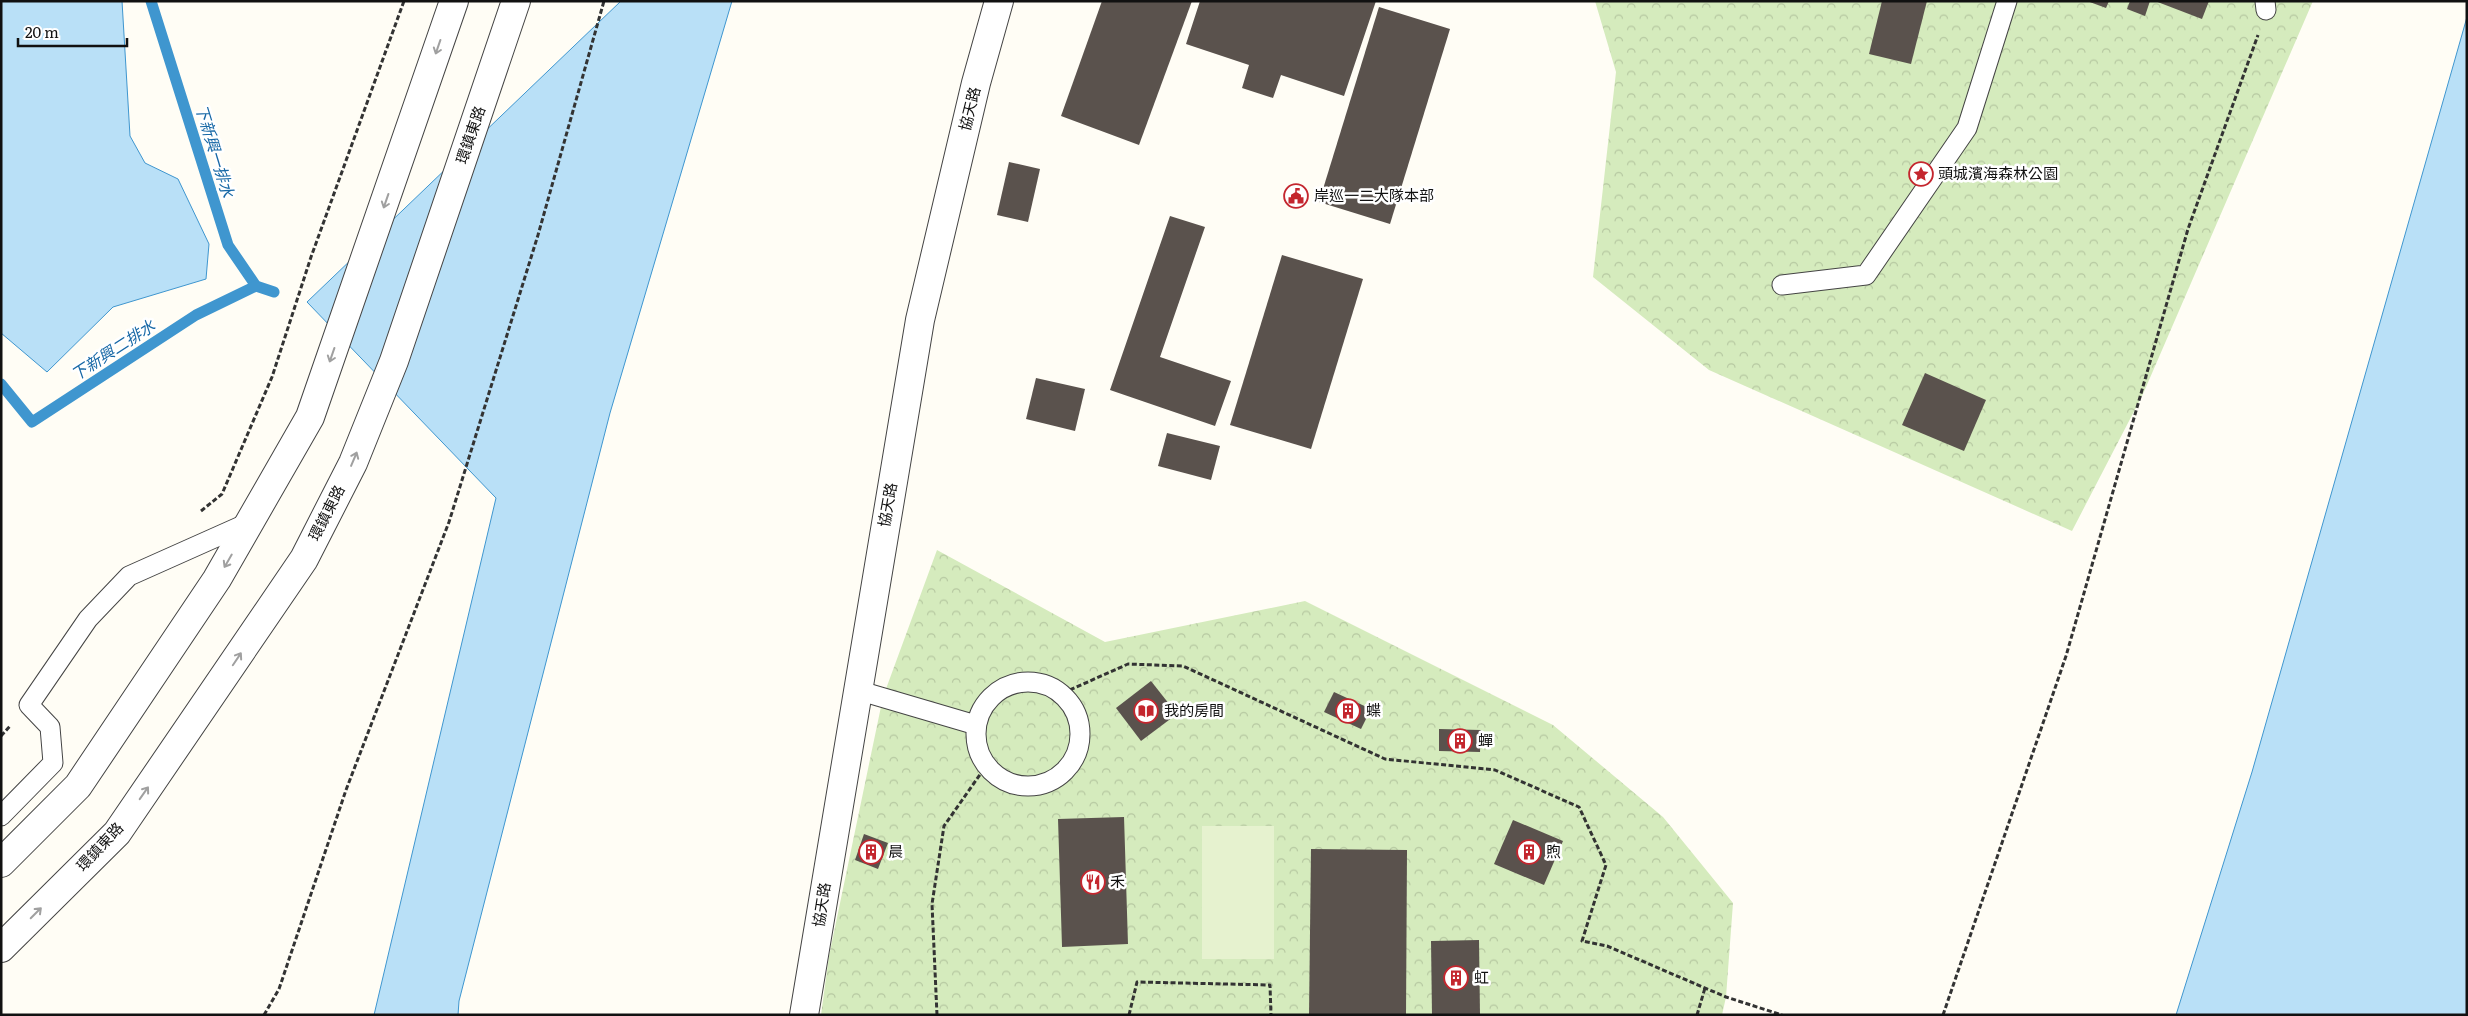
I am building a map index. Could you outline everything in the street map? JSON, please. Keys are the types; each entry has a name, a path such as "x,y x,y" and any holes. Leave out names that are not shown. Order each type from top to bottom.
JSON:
{"street":[{"path":"1,863 78,786 217,579 310,417 454,1"},
{"name":"環鎮東路","path":"1,948 117,832 304,559 353,463 394,361 516,1"},
{"name":"協天路","path":"804,1015 920,320 976,83 999,1"}],"lane":[{"path":"1782,285 1866,275 1967,128 2007,1"},
{"path":"1,816 53,762 50,727 29,705 88,619 128,576 250,522"},
{"path":"1022,681 1044,683 1063,693 1076,711 1082,732 1078,754 1065,772 1046,784 1024,787 1003,781 986,766 976,746 976,724 985,704 1001,689 1022,681"},
{"path":"857,690 976,724"}],"path":[{"path":"199,512 222,494 272,377 311,257 404,1"},
{"path":"264,1015 279,989 346,790 450,522 538,235 604,1"},
{"path":"1943,1015 2066,656 2188,229 2266,6"},
{"path":"1063,693 1128,664 1183,666 1385,759 1496,770 1579,807 1606,865 1582,940 1607,946 1726,997 1782,1015"},
{"path":"937,1015 932,904 944,826 986,766"},
{"path":"1129,1015 1136,982 1270,985 1271,1015"},
{"path":"1697,1015 1705,988"}],"green space":[{"name":"頭城濱海森林公園","path":"1595,1 2313,1 2143,394 2072,531 1709,370 1593,277 1616,72"},
{"path":"937,550 1105,642 1305,601 1553,725 1663,817 1733,903 1726,997 1722,1015 821,1015 829,956 883,697"},
{"path":"1202,826 1274,826 1274,959 1202,959"}],"water":[{"path":"1,1 122,1 130,136 145,163 178,179 209,244 206,279 113,307 47,372 1,333"},
{"path":"621,1 732,1 610,413 459,1001 458,1015 374,1015 496,498 307,302"},
{"path":"2467,17 2467,1015 2176,1015 2252,772"}],"building":[{"path":"1102,1 1192,1 1139,145 1061,116"},
{"path":"1200,1 1376,1 1344,96 1281,75 1273,98 1242,88 1249,65 1186,44"},
{"path":"1882,1 1927,1 1911,64 1869,54"},
{"path":"2087,1 2109,1 2106,8"},
{"path":"2130,1 2150,1 2145,16 2127,9"},
{"path":"2155,1 2209,1 2202,19"},
{"path":"1379,7 1450,29 1390,224 1319,202"},
{"path":"1009,162 1040,169 1028,222 997,215"},
{"path":"1170,216 1205,227 1160,357 1231,381 1215,426 1110,390"},
{"path":"1282,255 1363,279 1311,449 1230,425"},
{"path":"1925,373 1986,400 1964,451 1902,425"},
{"path":"1036,378 1085,389 1075,431 1026,419"},
{"path":"1167,433 1220,446 1211,480 1158,466"},
{"name":"我的房間","path":"1151,681 1177,714 1141,741 1116,708"},
{"name":"蝶","path":"1334,692 1371,709 1361,729 1324,712"},
{"name":"蟬","path":"1439,729 1481,730 1480,752 1439,751"},
{"name":"禾","path":"1124,817 1128,944 1062,947 1058,819"},
{"name":"煦","path":"1513,820 1563,841 1544,885 1494,864"},
{"name":"晨","path":"864,834 888,843 878,869 855,860"},
{"path":"1311,849 1407,850 1406,1015 1309,1015"},
{"name":"虹","path":"1479,940 1480,1015 1432,1015 1431,941"}],"waterway":[{"name":"下新興一排水","path":"151,1 228,245 256,286 274,292"},
{"name":"下新興二排水","path":"1,384 32,422 196,315 256,286"}],"place":[{"name":"頭城濱海森林公園","path":"1921,174"},
{"name":"岸巡一二大隊本部","path":"1296,196"},
{"name":"我的房間","path":"1146,711"},
{"name":"蝶","path":"1348,711"},
{"name":"蟬","path":"1460,741"},
{"name":"晨","path":"871,852"},
{"name":"煦","path":"1529,852"},
{"name":"禾","path":"1093,882"},
{"name":"虹","path":"1456,978"}]}
